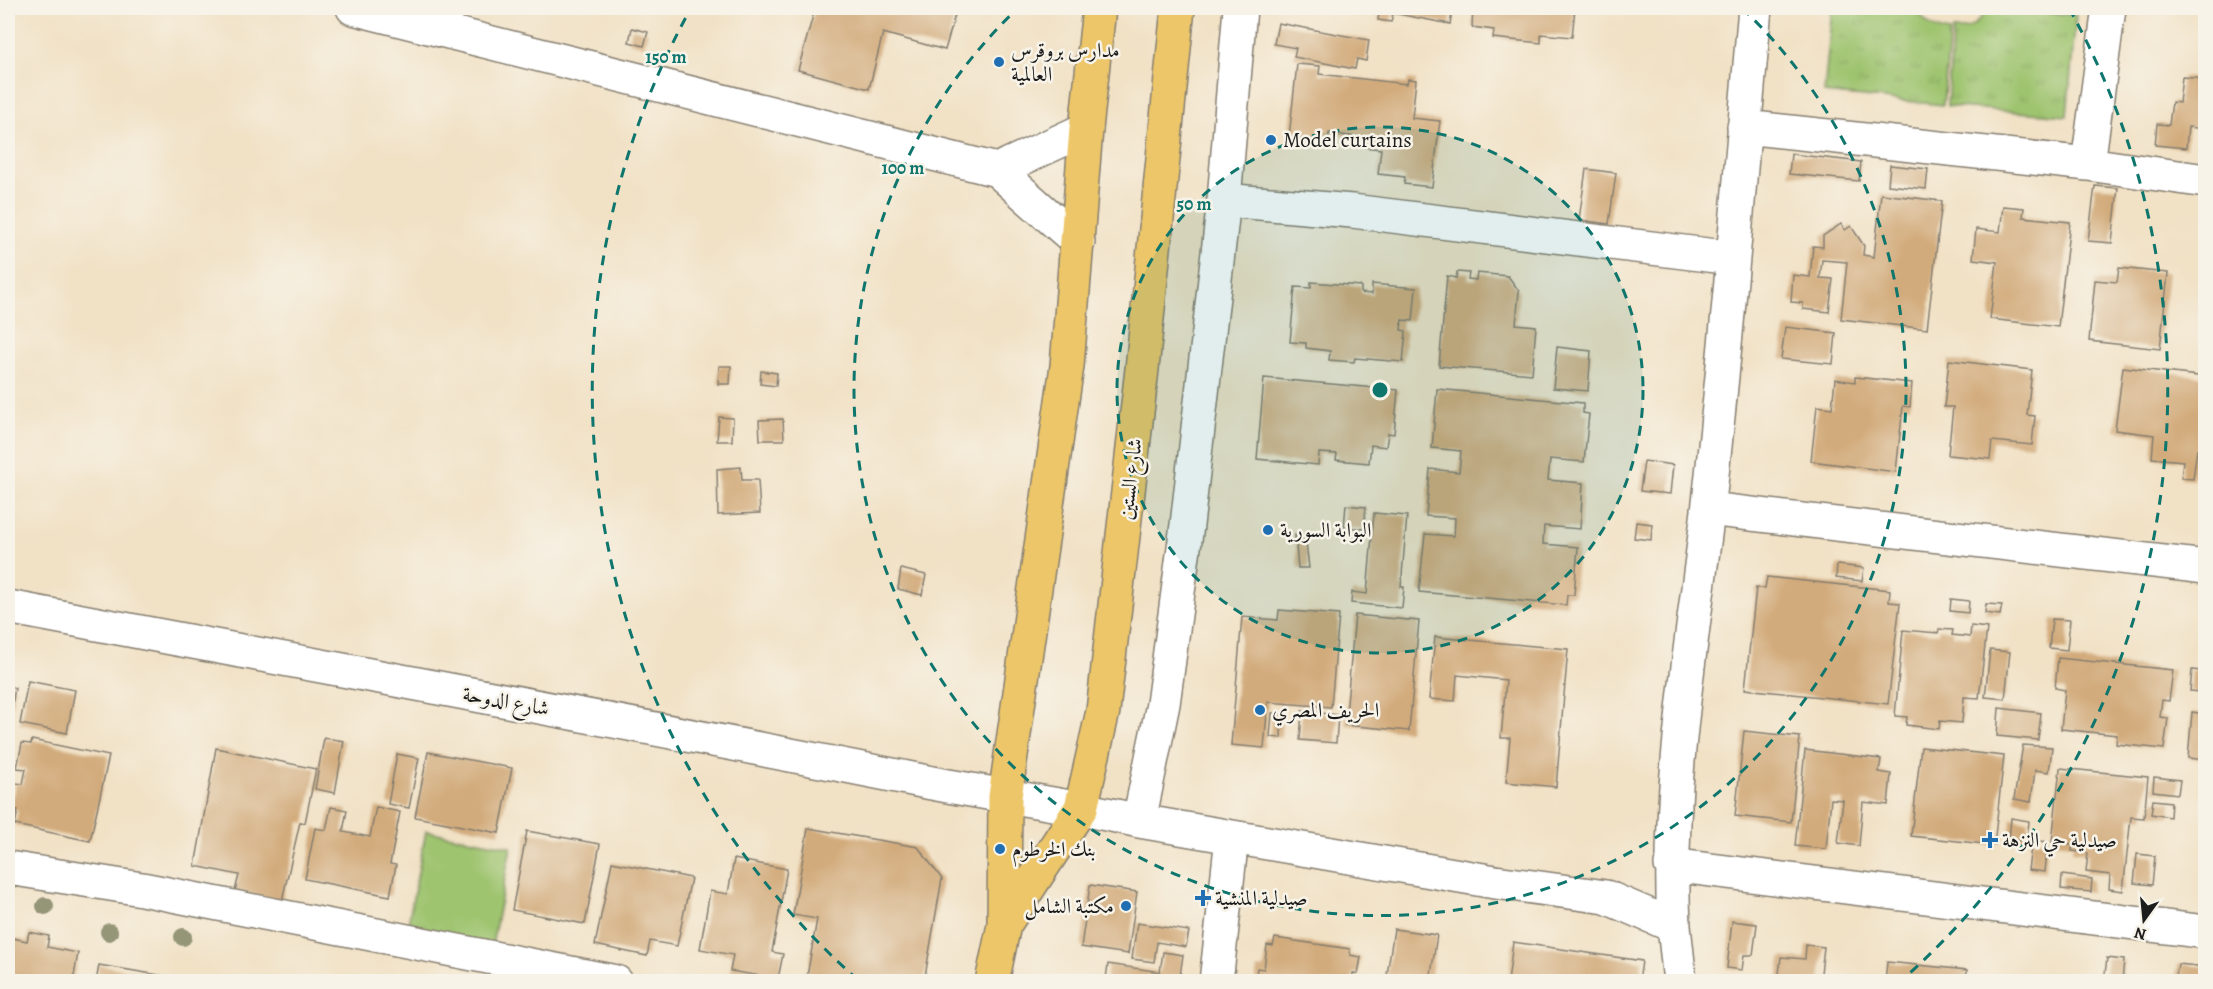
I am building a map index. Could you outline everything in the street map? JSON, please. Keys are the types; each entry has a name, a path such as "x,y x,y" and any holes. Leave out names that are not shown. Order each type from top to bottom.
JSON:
{"main road":[{"name":"شارع الستين","path":"992,981 1004,926 1005,798 1067,366 1086,129 1100,8"},
{"name":"شارع الستين","path":"1004,926 1081,808 1103,711 1144,358 1178,8"}],"street":[{"path":"353,8 997,170 1078,242"},
{"path":"1139,821 1163,705 1187,525 1224,200 1240,8"},
{"path":"1680,981 1671,865 1677,765 1708,509 1755,8"},
{"path":"2088,164 2109,8"},
{"path":"1744,127 2088,164 2205,181"},
{"path":"997,170 1086,129"},
{"path":"1224,200 1352,211 1732,258"},
{"path":"1708,509 2205,567"},
{"name":"شارع الدوحة","path":"8,607 683,733 1005,798 1081,808 1139,821 1494,882 1606,897 1674,926"},
{"path":"1215,981 1232,837"},
{"path":"1671,865 2205,932"},
{"path":"8,868 142,889 548,975 616,981"}],"green space":[{"path":"1832,8 1887,8 1918,11 1931,26 1950,32 1943,105 1824,93"},
{"path":"1987,8 2076,15 2067,116 1947,106 1953,30 1974,25"},
{"path":"426,831 511,847 492,945 407,929"}],"building":[{"path":"815,8 835,11 836,8 957,8 945,50 883,33 869,89 798,70"},
{"path":"1380,8 1453,8 1450,24 1393,13 1391,22 1378,20"},
{"path":"1473,8 1575,8 1572,37 1541,34 1541,43 1493,38 1494,30 1472,27"},
{"path":"1278,23 1369,40 1366,61 1357,59 1355,69 1294,57 1296,48 1274,44"},
{"path":"632,28 648,32 644,46 629,42"},
{"path":"1297,64 1320,66 1319,74 1407,84 1408,79 1416,80 1412,118 1440,121 1432,187 1404,184 1405,177 1378,174 1381,149 1355,146 1356,137 1329,133 1328,142 1289,137"},
{"path":"2182,77 2206,79 2206,129 2188,127 2186,148 2155,145 2157,124 2169,125 2172,102 2179,103"},
{"path":"1791,154 1861,162 1859,181 1789,174"},
{"path":"1890,165 1928,169 1926,189 1888,185"},
{"path":"1586,169 1616,173 1609,224 1579,220"},
{"path":"2095,186 2118,188 2112,243 2088,241"},
{"path":"1881,194 1942,201 1927,329 1841,319 1847,262 1822,260 1820,278 1833,279 1829,312 1803,309 1803,303 1791,302 1793,275 1810,277 1813,246 1823,247 1823,236 1841,224 1845,230 1851,226 1864,246 1863,255 1874,257"},
{"path":"2003,206 2024,208 2023,217 2070,222 2058,327 1990,319 1997,262 1973,259 1976,229 2000,232"},
{"path":"2119,268 2168,273 2160,349 2089,341 2095,280 2117,282"},
{"path":"1457,272 1469,273 1468,279 1476,280 1477,273 1508,276 1519,291 1516,324 1536,326 1532,374 1439,366 1447,276 1456,278"},
{"path":"1311,282 1361,286 1361,293 1372,294 1372,284 1416,288 1413,321 1402,320 1401,330 1406,331 1403,362 1355,358 1354,362 1329,360 1330,351 1306,348 1306,343 1290,342 1295,287 1311,288"},
{"path":"1785,327 1836,333 1833,364 1781,359"},
{"path":"1557,347 1591,351 1588,391 1553,388"},
{"path":"1949,360 2032,370 2027,415 2035,416 2032,445 1992,441 1990,459 1948,455 1953,407 1944,407"},
{"path":"719,366 731,366 730,384 718,384"},
{"path":"2123,367 2206,377 2202,449 2197,449 2193,479 2181,478 2183,461 2152,458 2154,435 2115,430"},
{"path":"761,371 777,373 776,386 760,384"},
{"path":"1855,377 1912,383 1910,407 1903,406 1896,472 1811,461 1817,406 1832,408 1835,379 1855,382"},
{"path":"1264,378 1398,390 1394,434 1388,433 1386,447 1371,445 1369,463 1336,460 1337,454 1319,453 1318,465 1257,459"},
{"path":"1437,389 1583,403 1583,413 1589,414 1584,462 1550,459 1548,480 1583,483 1580,529 1544,526 1543,544 1578,547 1574,595 1567,595 1566,605 1419,592 1425,534 1454,536 1455,518 1426,516 1430,469 1459,472 1461,451 1432,448"},
{"path":"719,417 733,418 732,441 717,441"},
{"path":"783,419 784,440 760,440 759,420"},
{"path":"1644,461 1673,465 1670,494 1640,491"},
{"path":"741,467 742,480 758,480 760,513 718,515 717,469"},
{"path":"1346,505 1366,507 1364,529 1344,527"},
{"path":"1374,513 1407,516 1401,587 1404,587 1402,608 1351,603 1352,592 1367,594"},
{"path":"1636,522 1652,524 1651,540 1634,538"},
{"path":"1305,534 1309,568 1298,568 1295,535"},
{"path":"1837,565 1864,568 1862,581 1836,578"},
{"path":"901,569 926,575 922,595 898,589"},
{"path":"1767,577 1890,590 1889,602 1900,603 1888,704 1745,689 1756,588 1765,588"},
{"path":"1951,599 1969,601 1968,613 1950,611"},
{"path":"1986,604 2002,605 2000,615 1985,613"},
{"path":"1279,610 1339,615 1331,707 1268,702 1264,748 1231,745 1242,617 1278,620"},
{"path":"1355,615 1419,621 1409,731 1345,725"},
{"path":"2052,619 2070,620 2067,650 2049,648"},
{"path":"1971,626 1987,628 1979,698 1964,697 1962,723 1940,721 1939,729 1906,725 1907,717 1895,716 1903,630 1938,633 1939,629 1953,630 1952,635 1970,637"},
{"path":"1435,637 1568,649 1556,787 1506,782 1510,738 1501,738 1506,680 1457,675 1455,701 1429,699"},
{"path":"1990,650 2010,652 2005,699 1985,697"},
{"path":"2058,658 2173,670 2169,701 2162,700 2160,717 2168,718 2164,749 2116,744 2117,735 2061,729 2065,690 2055,688"},
{"path":"2192,670 2202,671 2200,692 2190,691"},
{"path":"28,681 75,690 67,733 20,724"},
{"path":"8,686 15,688 12,705 8,704"},
{"path":"1999,708 2041,713 2038,740 1997,736"},
{"path":"1302,711 1338,715 1336,743 1300,740"},
{"path":"2192,712 2206,714 2206,760 2188,758"},
{"path":"1272,713 1282,713 1281,738 1270,737"},
{"path":"1744,731 1800,737 1791,822 1735,816"},
{"path":"324,738 344,741 335,793 315,789"},
{"path":"32,740 109,756 90,841 15,825 18,810 10,809 16,783 23,784 26,769 17,768 22,743 31,744"},
{"path":"2023,745 2052,747 2049,772 2035,770 2031,802 2014,799"},
{"path":"1921,747 2004,756 1994,845 1911,836"},
{"path":"216,748 316,769 305,823 300,822 282,901 235,891 239,875 195,866"},
{"path":"1805,750 1881,759 1879,772 1891,774 1888,805 1863,802 1859,846 1838,843 1843,800 1831,799 1826,849 1795,846"},
{"path":"428,752 512,768 499,833 415,817"},
{"path":"397,754 419,758 409,808 388,804"},
{"path":"2060,768 2148,777 2144,818 2131,817 2123,891 2109,889 2110,875 2086,872 2088,853 2072,851 2073,844 2052,842"},
{"path":"2154,777 2180,780 2178,794 2153,791"},
{"path":"2153,800 2171,802 2170,817 2151,814"},
{"path":"331,807 347,810 343,832 370,837 376,807 400,812 390,864 396,865 390,896 305,879 315,828 326,830"},
{"path":"2011,818 2029,821 2027,841 2009,840"},
{"path":"808,828 918,847 942,879 924,982 806,982 817,919 793,915"},
{"path":"527,831 600,844 585,924 512,910"},
{"path":"2032,840 2048,842 2045,872 2028,870"},
{"path":"2137,854 2155,856 2152,885 2134,883"},
{"path":"734,859 787,869 772,952 783,954 778,979 730,971 733,955 700,949 710,891 728,894"},
{"path":"612,862 691,878 677,946 650,941 647,956 595,945"},
{"path":"2062,875 2092,879 2091,892 2061,889"},
{"path":"1090,885 1137,892 1128,954 1081,947"},
{"path":"1732,921 1757,924 1753,955 1744,955 1742,970 1727,968"},
{"path":"1137,923 1189,931 1186,947 1157,942 1154,962 1132,959"},
{"path":"1394,929 1437,935 1430,981 1387,975"},
{"path":"29,932 49,936 47,947 78,953 73,982 8,982 8,937 27,941"},
{"path":"1275,938 1350,949 1350,955 1361,957 1358,974 1353,973 1352,982 1255,982 1257,968 1264,969 1267,945 1273,946"},
{"path":"1513,942 1642,961 1639,982 1508,982"},
{"path":"1806,945 1824,947 1820,982 1778,982 1781,957 1805,959"},
{"path":"1163,952 1183,955 1179,982 1106,979 1108,964 1160,972"},
{"path":"2107,958 2124,960 2122,982 2104,982"},
{"path":"1887,962 1967,970 1966,982 1885,982"},
{"path":"2178,964 2206,967 2206,982 2175,982"},
{"path":"99,965 188,980 188,982 96,982"}],"place":[{"name":"مدارس بروقرس العالمية","path":"999,62"},
{"name":"Model curtains","path":"1271,140"},
{"name":"البوابة السورية","path":"1268,530"},
{"name":"الحريف المصري","path":"1260,710"},
{"name":"صيدلية حي النزهة","path":"1990,840"},
{"name":"بنك الخرطوم","path":"1000,849"},
{"name":"صيدلية المنشية","path":"1203,898"},
{"name":"مكتبة الشامل","path":"1126,906"}]}
